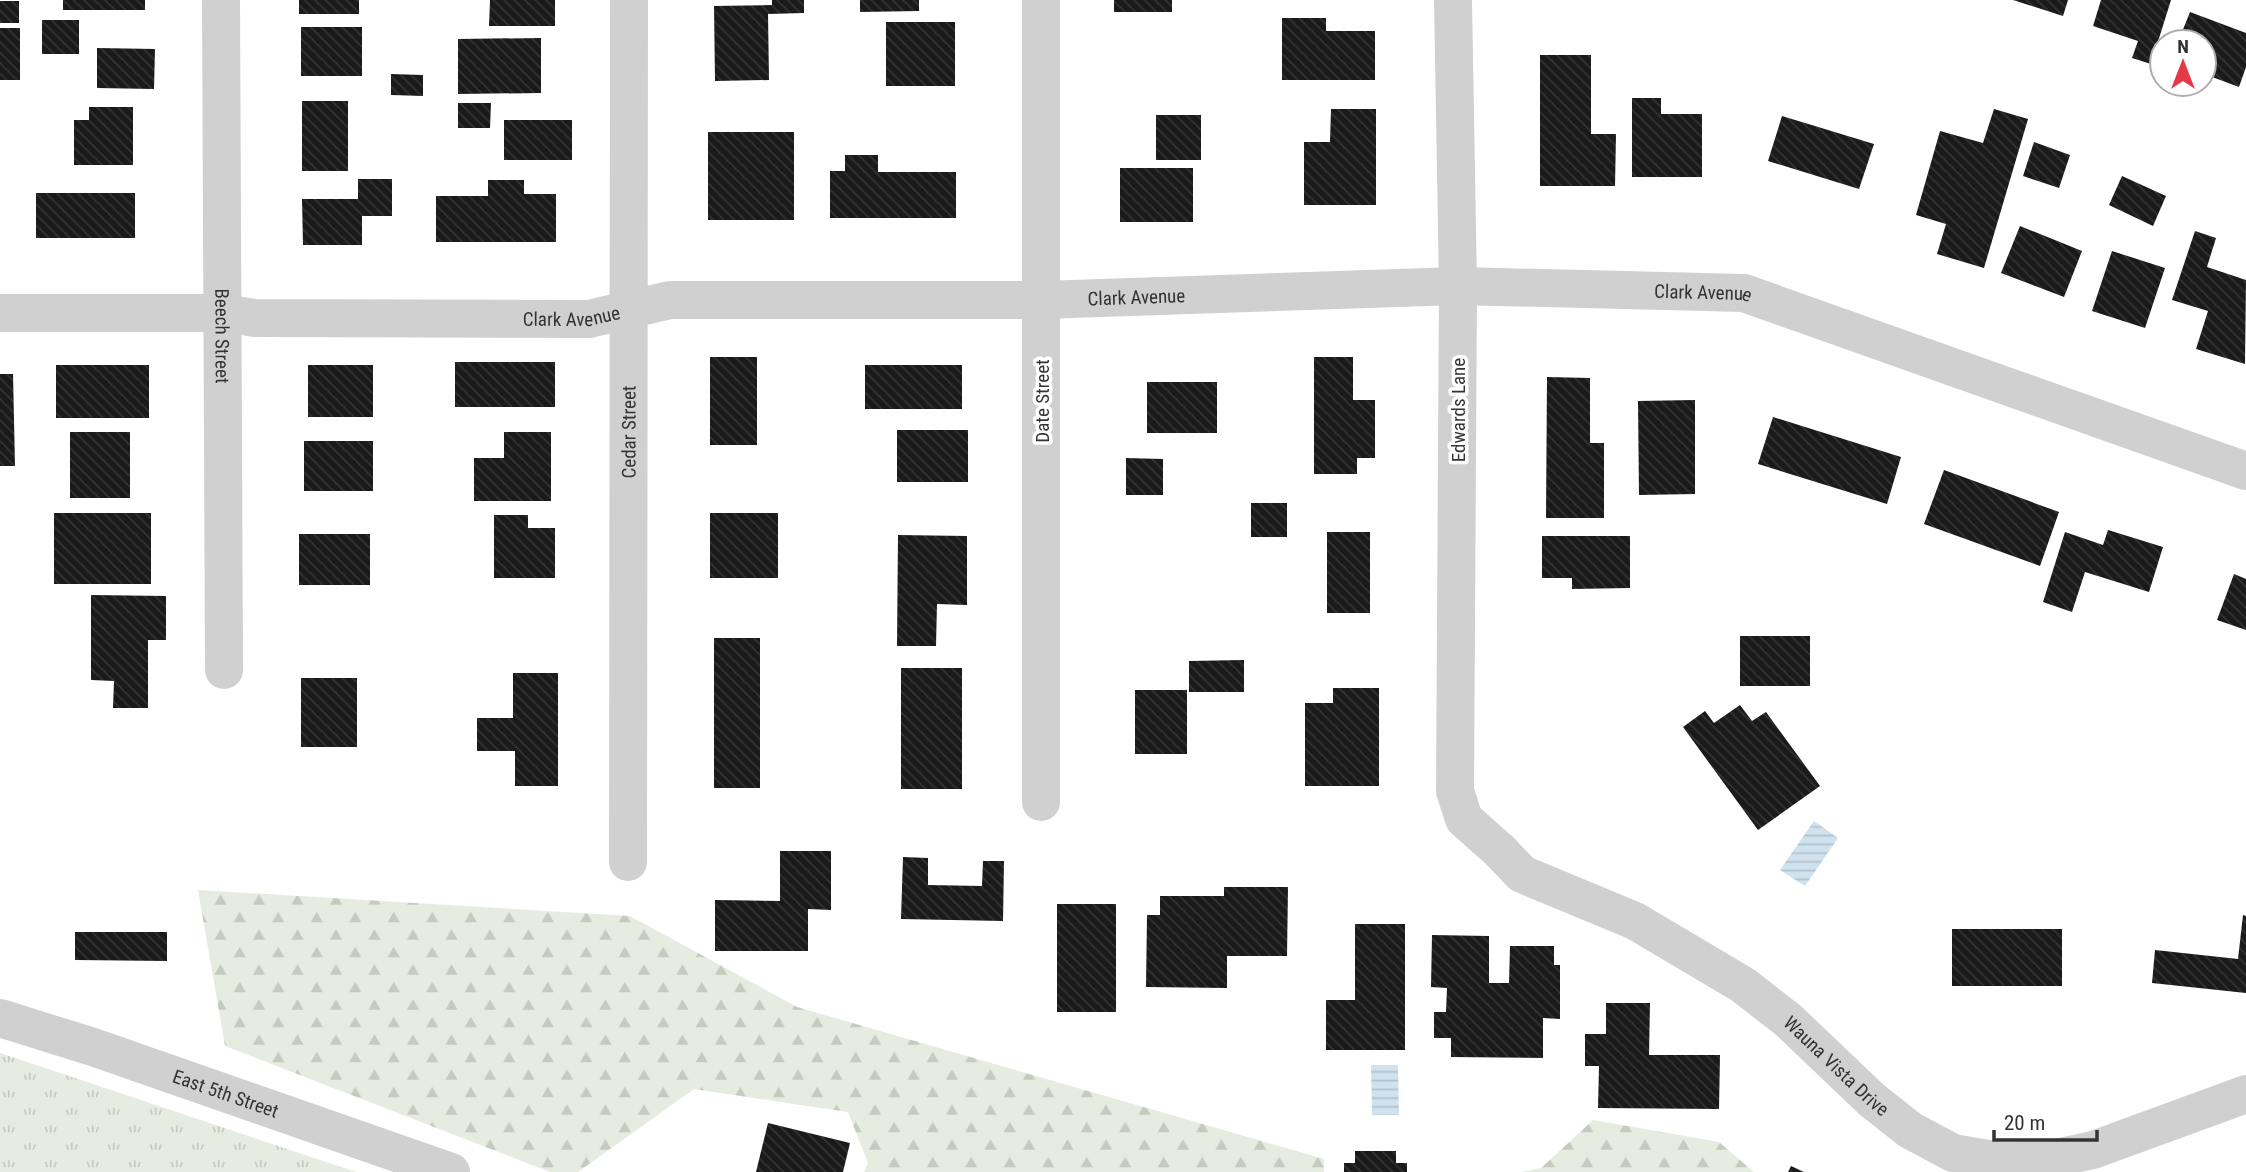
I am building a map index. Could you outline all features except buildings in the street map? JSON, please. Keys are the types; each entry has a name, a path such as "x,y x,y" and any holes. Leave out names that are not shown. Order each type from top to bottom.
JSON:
{"street":[{"name":"Beech Street","path":"222,0 224,670"},
{"name":"Cedar Street","path":"628,862 629,0"},
{"name":"Date Street","path":"1041,0 1041,802"},
{"name":"Edwards Lane","path":"1453,0 1458,286 1455,791 1464,819"},
{"name":"Clark Avenue","path":"0,313 224,313 255,318 589,319 670,300 1042,300 1458,286 1744,293 2246,471"},
{"name":"Wauna Vista Drive","path":"1464,819 1522,874 1634,921 1743,985 1788,1020 1872,1100 1910,1130 1954,1153 2000,1161 2046,1160 2092,1150 2246,1094"},
{"name":"East 5th Street","path":"0,1018 93,1047 451,1172"}],"green space":[{"path":"198,890 630,916 797,1007 1324,1159 1324,1172 864,1172 868,1163 848,1112 694,1089 578,1172 550,1172 225,1046"},
{"path":"0,1053 356,1172 0,1172"},
{"path":"1593,1120 1719,1142 1754,1172 1521,1172 1541,1168"}],"water":[{"path":"1814,821 1838,838 1805,886 1780,870"},
{"path":"1371,1065 1398,1065 1399,1115 1372,1115"}]}
